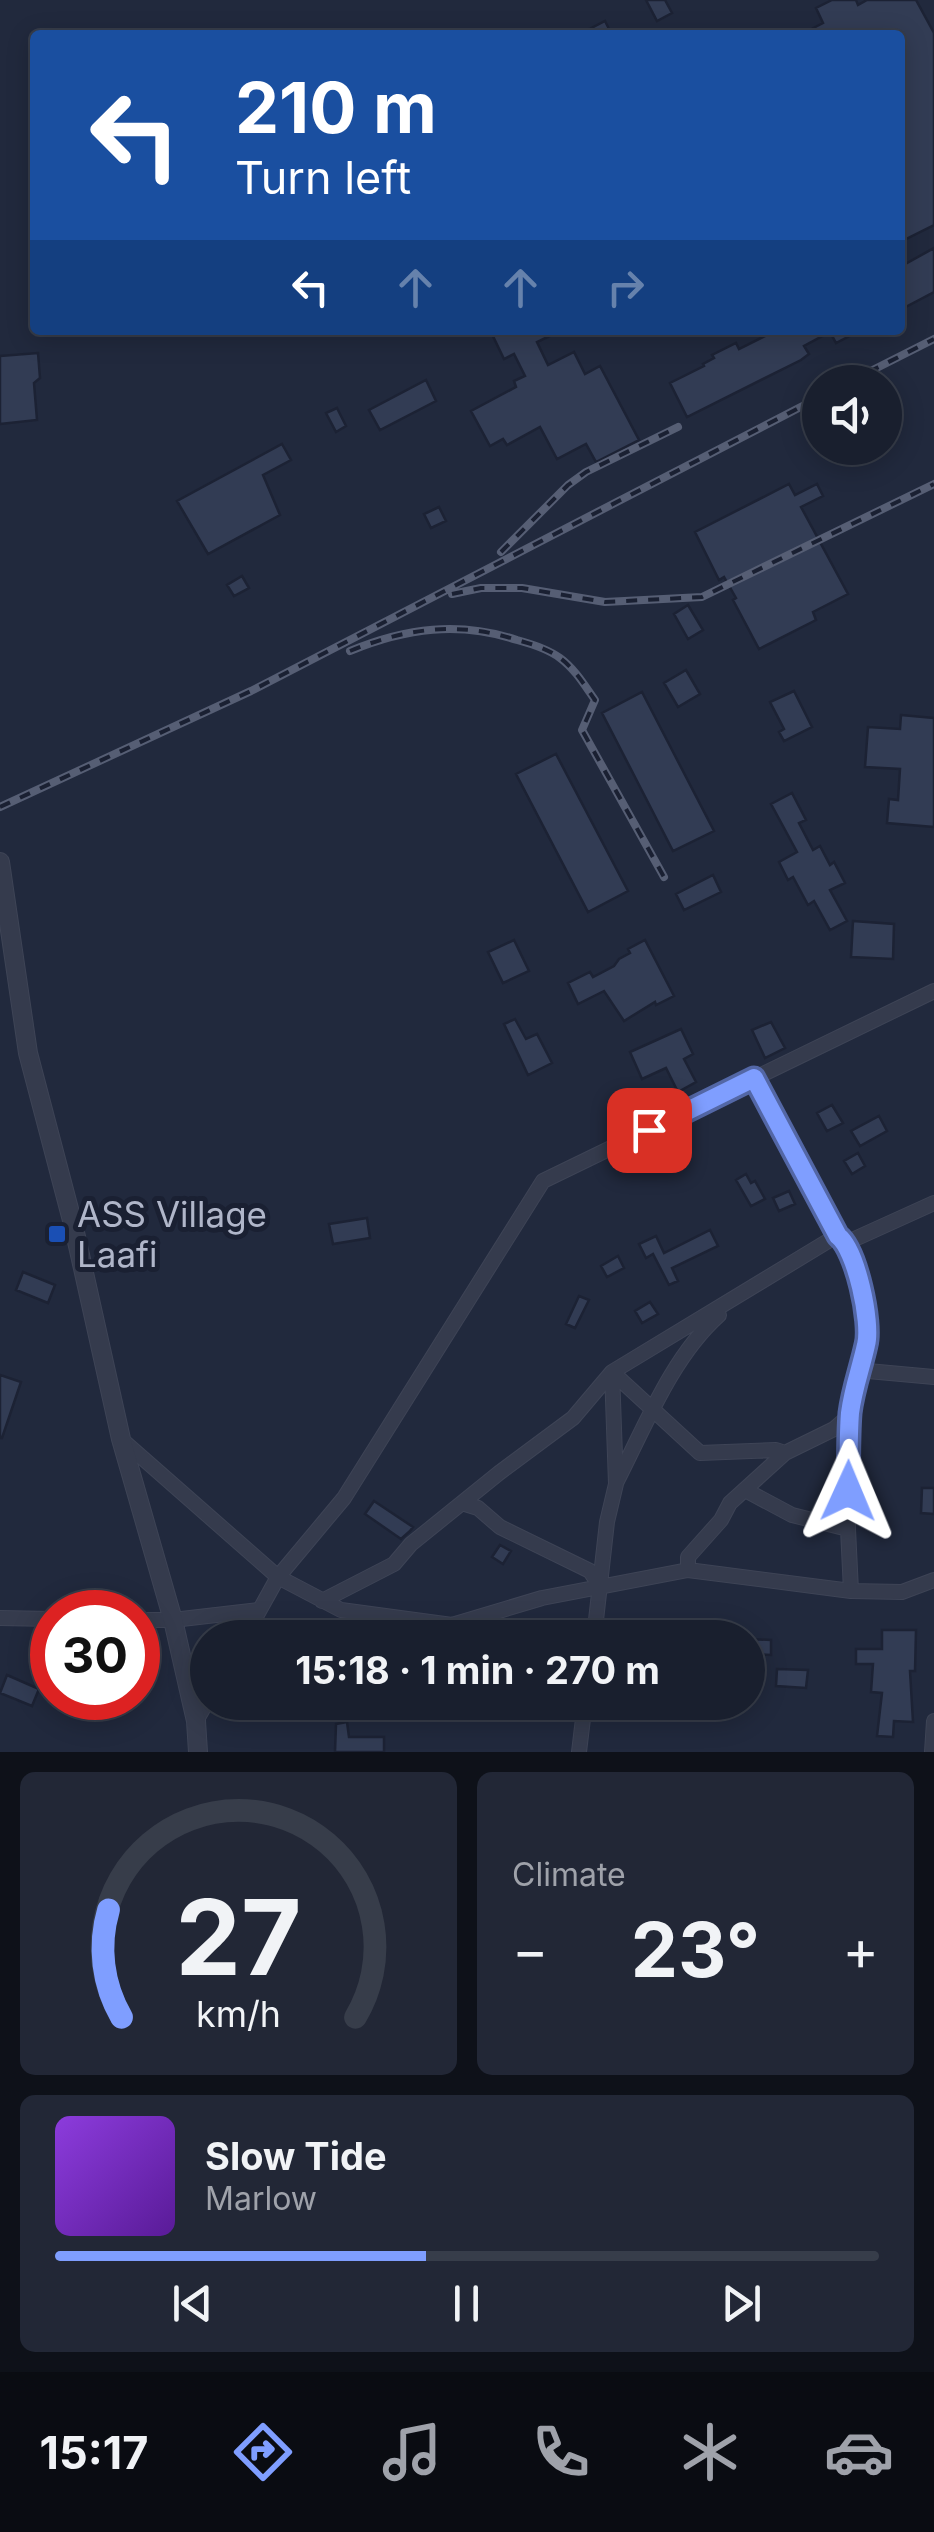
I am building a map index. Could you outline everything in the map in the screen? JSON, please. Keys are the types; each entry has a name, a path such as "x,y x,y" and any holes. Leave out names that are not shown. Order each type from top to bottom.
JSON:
{"street":[{"path":"0,862 28,1053 74,1228 121,1439 172,1620 196,1721 198,1752"},
{"path":"254,1620 278,1578 344,1498 544,1181 934,991"},
{"path":"754,1078 843,1239 864,1303 868,1342 858,1370 850,1415 851,1591"},
{"path":"322,1601 394,1564 411,1544 574,1418 612,1372 750,1289 843,1239 934,1203"},
{"path":"596,1620 607,1522 616,1484 654,1408 694,1341 750,1289"},
{"path":"858,1370 934,1377"},
{"path":"612,1372 700,1453 786,1452"},
{"path":"612,1372 616,1484"},
{"path":"688,1570 688,1557 721,1520 730,1503 786,1452 834,1429 850,1415"},
{"path":"121,1439 278,1578 340,1610 415,1620"},
{"path":"747,1491 792,1516 848,1529"},
{"path":"462,1503 478,1508 500,1527 590,1572 601,1587"},
{"path":"469,1620 542,1598 688,1570 851,1591 902,1592 934,1580"},
{"path":"160,1620 260,1610"},
{"path":"0,1618 30,1619"},
{"path":"579,1752 583,1720"},
{"path":"932,1752 934,1722"}],"building":[{"path":"646,0 665,0 672,13 657,21"},
{"path":"832,0 856,0 858,5 867,0 916,0 934,33 934,225 905,240 905,30 810,30 823,23 816,8"},
{"path":"605,21 610,30 588,30"},
{"path":"934,248 934,292 905,307 905,264"},
{"path":"492,335 552,335 537,342 548,365 574,352 585,374 600,366 639,440 596,462 586,444 557,459 540,427 507,445 503,439 490,446 471,411 516,387 514,381 525,376 514,354 504,359"},
{"path":"767,335 824,335 804,346 809,354 801,360 687,417 670,383 704,366 714,358 712,355 736,343 739,349"},
{"path":"832,335 851,335 836,343"},
{"path":"38,353 40,378 34,383 37,420 0,424 0,356"},
{"path":"426,380 436,401 380,430 369,410"},
{"path":"337,408 346,426 336,432 326,413"},
{"path":"282,444 291,460 263,475 280,515 208,554 177,501"},
{"path":"789,484 795,495 817,484 823,496 801,507 848,594 813,612 816,620 759,649 733,600 736,598 724,577 719,580 695,532"},
{"path":"439,507 446,521 431,528 424,514"},
{"path":"242,576 249,588 234,596 227,585"},
{"path":"688,605 703,630 688,639 674,614"},
{"path":"686,670 700,694 678,707 664,683"},
{"path":"794,691 812,727 784,741 779,732 784,729 770,702"},
{"path":"642,692 714,831 673,851 602,713"},
{"path":"901,715 934,718 934,827 887,823 889,799 898,800 900,769 865,767 868,727 900,729"},
{"path":"556,754 628,891 588,912 516,774"},
{"path":"792,793 806,820 799,823 813,850 820,846 845,883 830,890 847,921 830,930 814,901 808,905 793,877 788,880 779,862 797,852 771,804"},
{"path":"713,875 721,892 684,910 676,894"},
{"path":"853,921 894,924 893,959 851,957"},
{"path":"514,940 529,971 503,983 488,952"},
{"path":"645,940 674,996 656,1005 655,1002 624,1021 604,991 578,1004 568,983 590,972 593,977 614,966 630,953 628,949"},
{"path":"515,1019 526,1039 537,1034 552,1063 528,1075 504,1024"},
{"path":"771,1022 785,1048 765,1058 752,1030"},
{"path":"681,1029 693,1054 684,1059 696,1082 678,1092 666,1068 642,1079 630,1052"},
{"path":"832,1105 843,1123 827,1131 817,1113"},
{"path":"879,1116 887,1131 860,1146 851,1131"},
{"path":"858,1153 865,1166 852,1174 844,1161"},
{"path":"746,1174 765,1199 751,1206 736,1180"},
{"path":"789,1191 795,1204 779,1211 773,1198"},
{"path":"367,1218 370,1238 333,1244 329,1224"},
{"path":"710,1230 718,1246 672,1268 678,1281 669,1285 653,1254 646,1258 639,1244 656,1236 664,1253"},
{"path":"618,1256 624,1268 607,1277 601,1266"},
{"path":"23,1272 55,1285 48,1303 16,1290"},
{"path":"579,1296 589,1300 575,1328 566,1324"},
{"path":"650,1302 658,1314 642,1323 635,1311"},
{"path":"0,1375 21,1382 2,1438 0,1438"},
{"path":"922,1488 934,1488 934,1514 921,1513"},
{"path":"374,1501 413,1527 401,1539 365,1514"},
{"path":"500,1545 511,1551 503,1564 492,1557"},
{"path":"882,1630 916,1630 915,1671 910,1671 913,1722 894,1721 893,1737 877,1736 882,1693 871,1692 873,1664 856,1664 856,1649 882,1649"},
{"path":"765,1640 771,1640 771,1655 765,1655"},
{"path":"777,1669 808,1670 806,1688 776,1686"},
{"path":"7,1675 30,1685 30,1705 0,1693"},
{"path":"347,1722 349,1737 384,1737 384,1752 335,1752 336,1724"}],"railway":[{"path":"883,365 934,339"},
{"path":"0,807 251,691 802,406"},
{"path":"501,552 586,472 678,427"},
{"path":"452,594 481,588 522,588 605,602 702,597 934,484"},
{"path":"350,651 412,632 453,629 495,634 540,647 560,658 595,700 582,730 664,877"}],"place":[{"name":"ASS Village Laafi","path":"57,1234"}],"route":[{"path":"649,1130 754,1078 838,1236 848,1242 864,1303 868,1342 858,1370 850,1415 848,1491"}]}
